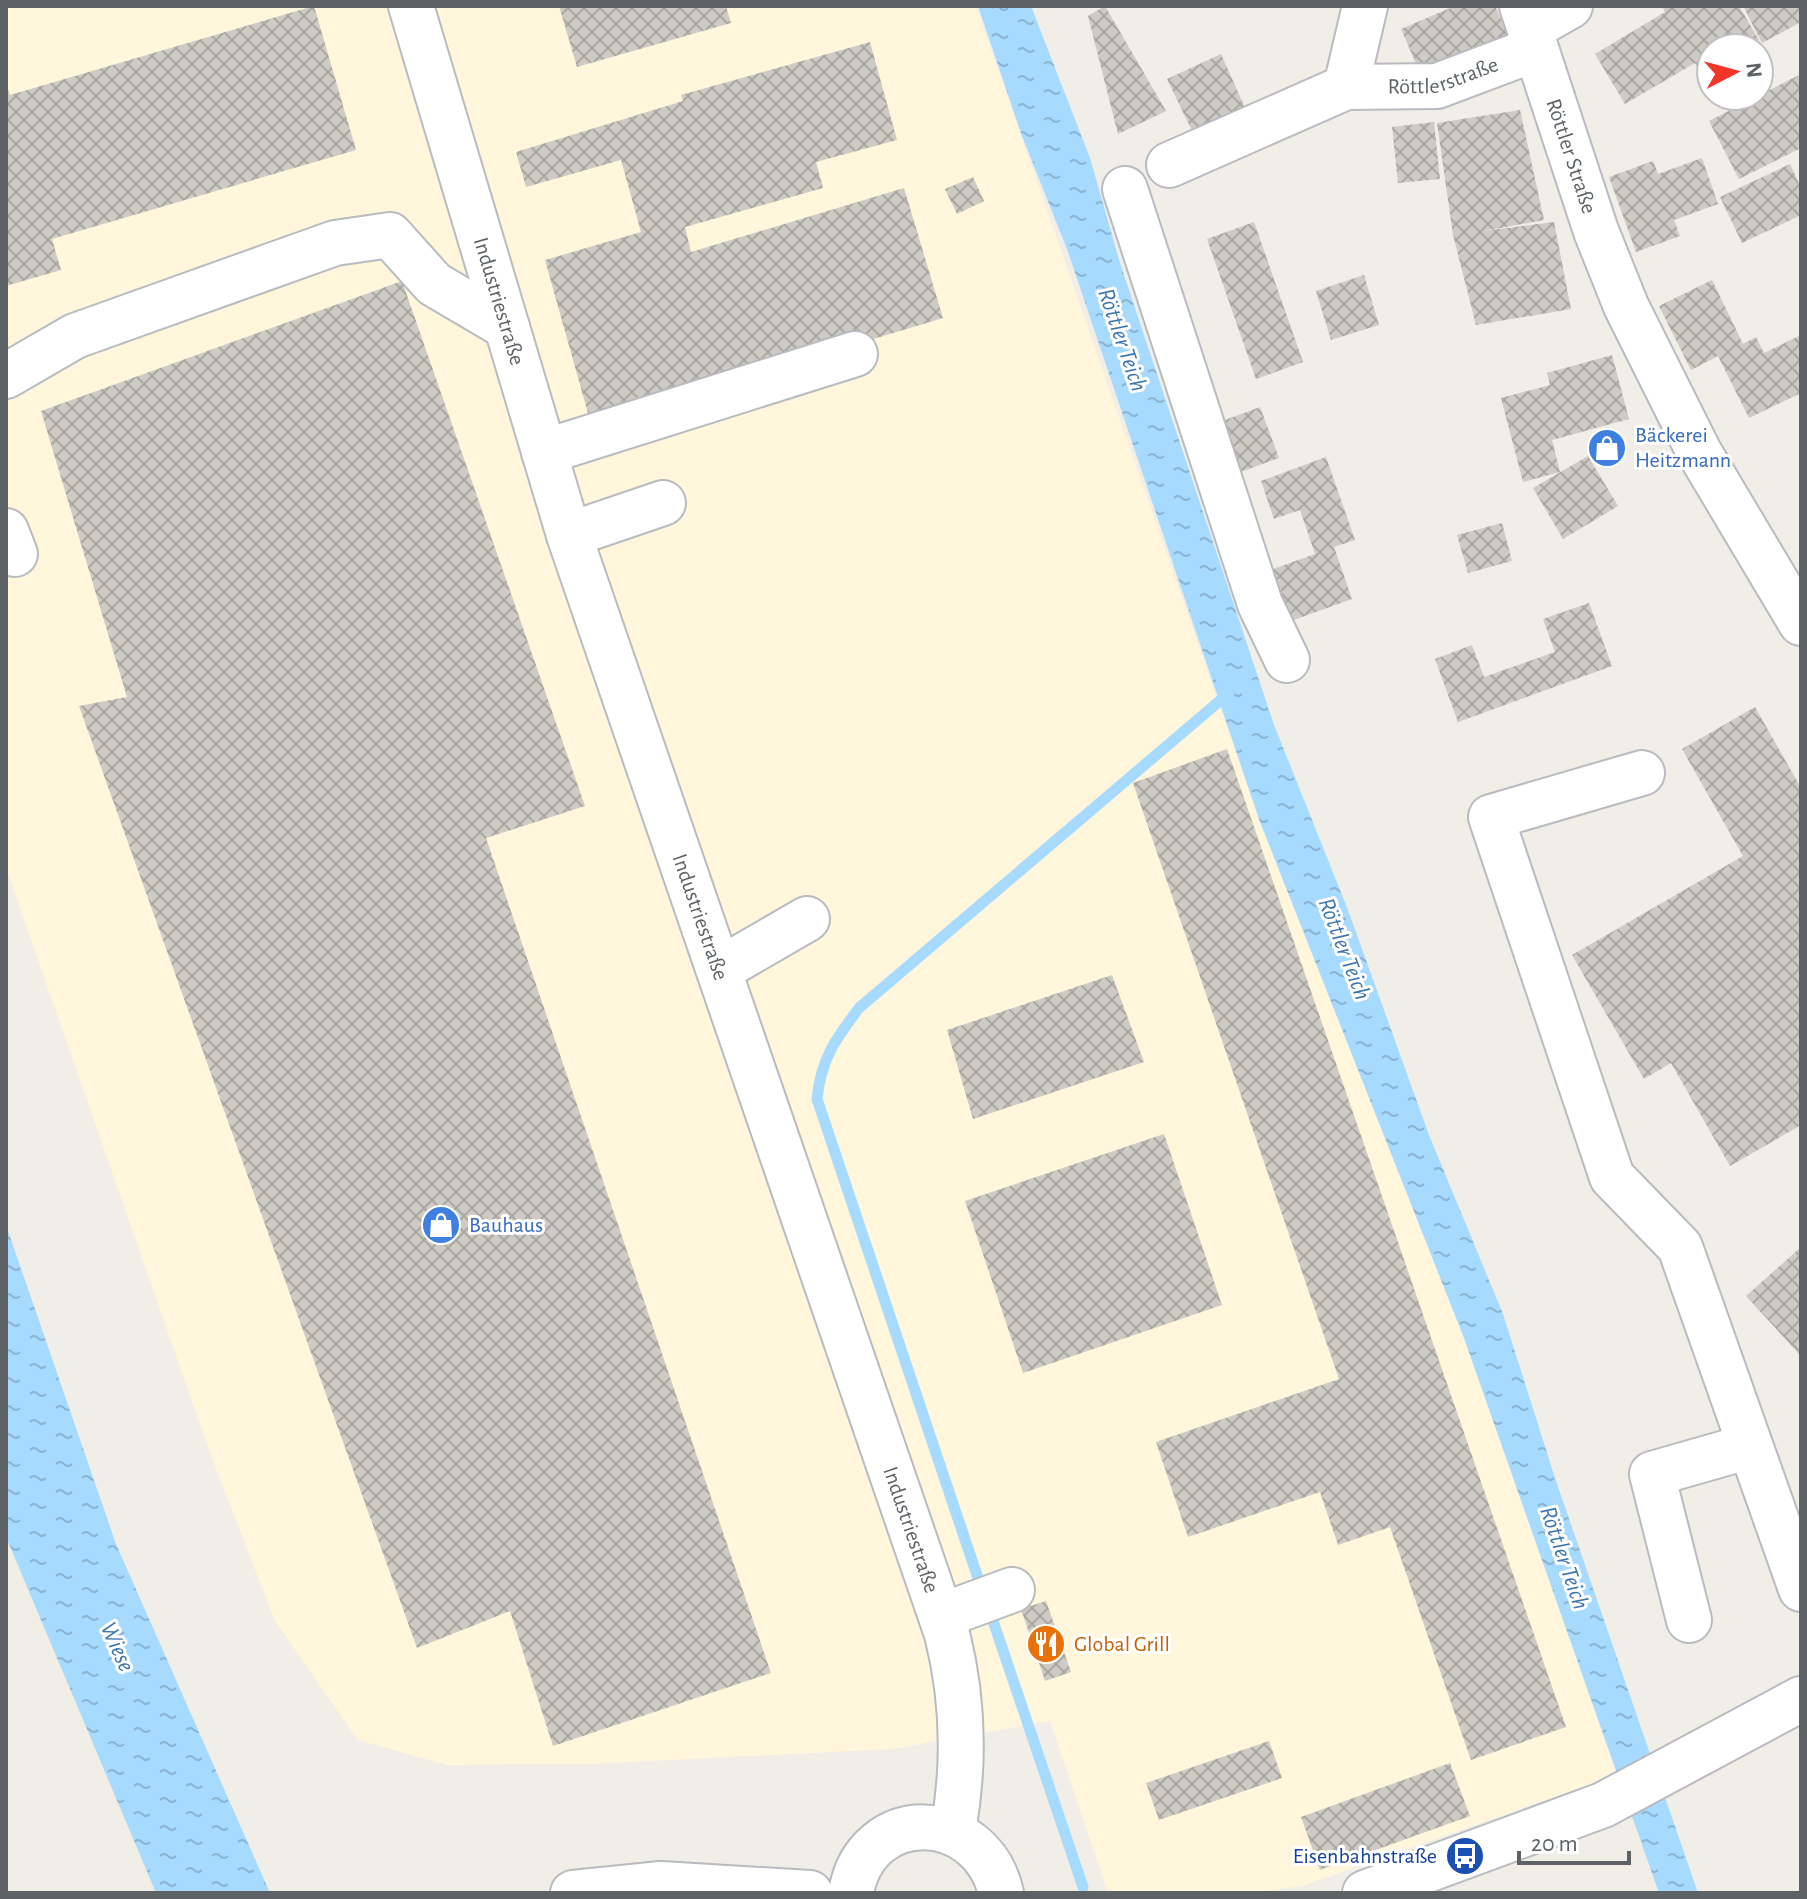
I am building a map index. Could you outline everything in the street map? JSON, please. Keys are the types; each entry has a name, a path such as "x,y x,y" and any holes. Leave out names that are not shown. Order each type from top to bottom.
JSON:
{"street":[{"name":"Industriestraße","path":"411,6 569,535 719,970 956,1611 952,1651 963,1747 953,1831"},
{"name":"Röttlerstraße","path":"1346,87 1365,6"},
{"name":"Röttlerstraße","path":"1169,165 1346,87 1437,86 1570,6"},
{"name":"Röttler Straße","path":"1529,28 1596,231 1626,306 1660,380 1699,452 1801,623"},
{"path":"1125,189 1260,604 1287,660"},
{"path":"6,376 75,336 335,243 390,235 434,284 507,327"},
{"path":"544,452 855,354"},
{"path":"569,535 663,503"},
{"path":"1642,773 1491,817 1612,1177 1680,1247 1801,1589"},
{"path":"719,970 807,919"},
{"path":"1689,1620 1652,1474 1750,1446"},
{"path":"956,1611 1012,1590"},
{"path":"1365,1893 1603,1805 1801,1699"},
{"path":"851,1893 864,1857 882,1840 917,1828 953,1831 978,1847 996,1871 1001,1893"},
{"path":"573,1893 661,1884 810,1893"}],"shaded area":[{"path":"6,6 976,6 1260,822 1464,1338 1617,1775 1302,1886 1255,1893 1108,1893 1050,1721 892,1749 589,1764 447,1765 358,1740 275,1621 210,1453 6,868"}],"water":[{"name":"Röttler Teich","path":"978,6 1031,6 1090,158 1120,263 1274,725 1348,910 1429,1135 1503,1314 1554,1475 1698,1893 1659,1893 1464,1338 1260,822 1067,249 1022,136"},
{"name":"Wiese","path":"6,1225 116,1544 270,1893 156,1893 6,1537"}],"building":[{"path":"314,6 356,150 52,239 61,270 6,286 6,83 10,95"},
{"path":"559,6 726,6 731,23 577,67"},
{"path":"1105,6 1166,111 1118,134 1088,16"},
{"path":"1455,6 1495,6 1509,37 1421,75 1401,29"},
{"path":"1662,6 1739,6 1754,32 1695,32 1695,63 1625,104 1595,54 1665,12"},
{"path":"1743,6 1801,6 1801,22 1775,36 1775,32 1756,32"},
{"path":"870,42 897,140 816,162 823,188 685,227 691,252 904,188 943,318 591,424 545,260 641,232 621,160 526,187 516,152 683,101 681,95"},
{"path":"1221,54 1246,110 1194,135 1167,79"},
{"path":"1801,74 1801,148 1739,179 1709,121 1727,112 1775,112 1775,87"},
{"path":"1520,110 1544,220 1484,231 1554,222 1571,309 1476,325 1453,235 1437,123"},
{"path":"1434,122 1440,179 1398,183 1392,127"},
{"path":"1702,158 1718,204 1674,220 1680,236 1636,252 1609,177 1653,161 1658,174"},
{"path":"1790,164 1801,188 1801,215 1742,243 1720,197"},
{"path":"973,177 984,201 957,214 945,189"},
{"path":"1254,222 1303,362 1256,379 1207,239"},
{"path":"1364,275 1379,325 1331,340 1316,291"},
{"path":"1712,280 1743,344 1756,337 1764,353 1801,335 1801,393 1749,418 1718,356 1691,370 1659,306"},
{"name":"Bauhaus","path":"402,281 585,806 486,838 771,1673 553,1746 510,1611 417,1648 79,706 127,697 41,411"},
{"path":"1612,355 1629,419 1552,440 1560,472 1523,482 1501,398 1550,385 1547,373"},
{"path":"1260,407 1279,458 1235,474 1217,423"},
{"path":"1588,456 1618,506 1563,539 1533,488"},
{"path":"1326,457 1355,540 1334,547 1352,599 1291,621 1273,569 1315,554 1300,510 1274,519 1261,481"},
{"path":"1502,523 1512,561 1468,573 1457,535"},
{"path":"1589,603 1612,666 1458,722 1435,659 1472,645 1484,677 1555,652 1543,619"},
{"path":"1755,707 1801,788 1801,1125 1730,1166 1671,1063 1644,1079 1572,955 1743,856 1682,749"},
{"path":"1227,749 1566,1727 1471,1760 1390,1527 1338,1545 1320,1492 1188,1537 1156,1442 1339,1379 1133,783"},
{"path":"1112,975 1144,1062 973,1119 947,1030"},
{"path":"1164,1134 1222,1305 1023,1373 965,1201"},
{"path":"1801,1247 1801,1356 1746,1296"},
{"path":"1046,1601 1071,1672 1045,1681 1021,1609"},
{"path":"1269,1741 1282,1778 1159,1820 1146,1783"},
{"path":"1450,1763 1470,1816 1320,1870 1301,1817"}],"waterway":[{"path":"982,1590 817,1099 822,1072 836,1040 859,1008 1229,693"},
{"path":"988,1606 1083,1887"}],"place":[{"name":"Bäckerei Heitzmann","path":"1607,448"},
{"name":"Bauhaus","path":"441,1225"},
{"name":"Global Grill","path":"1046,1644"},
{"name":"Eisenbahnstraße","path":"1465,1856"}]}
